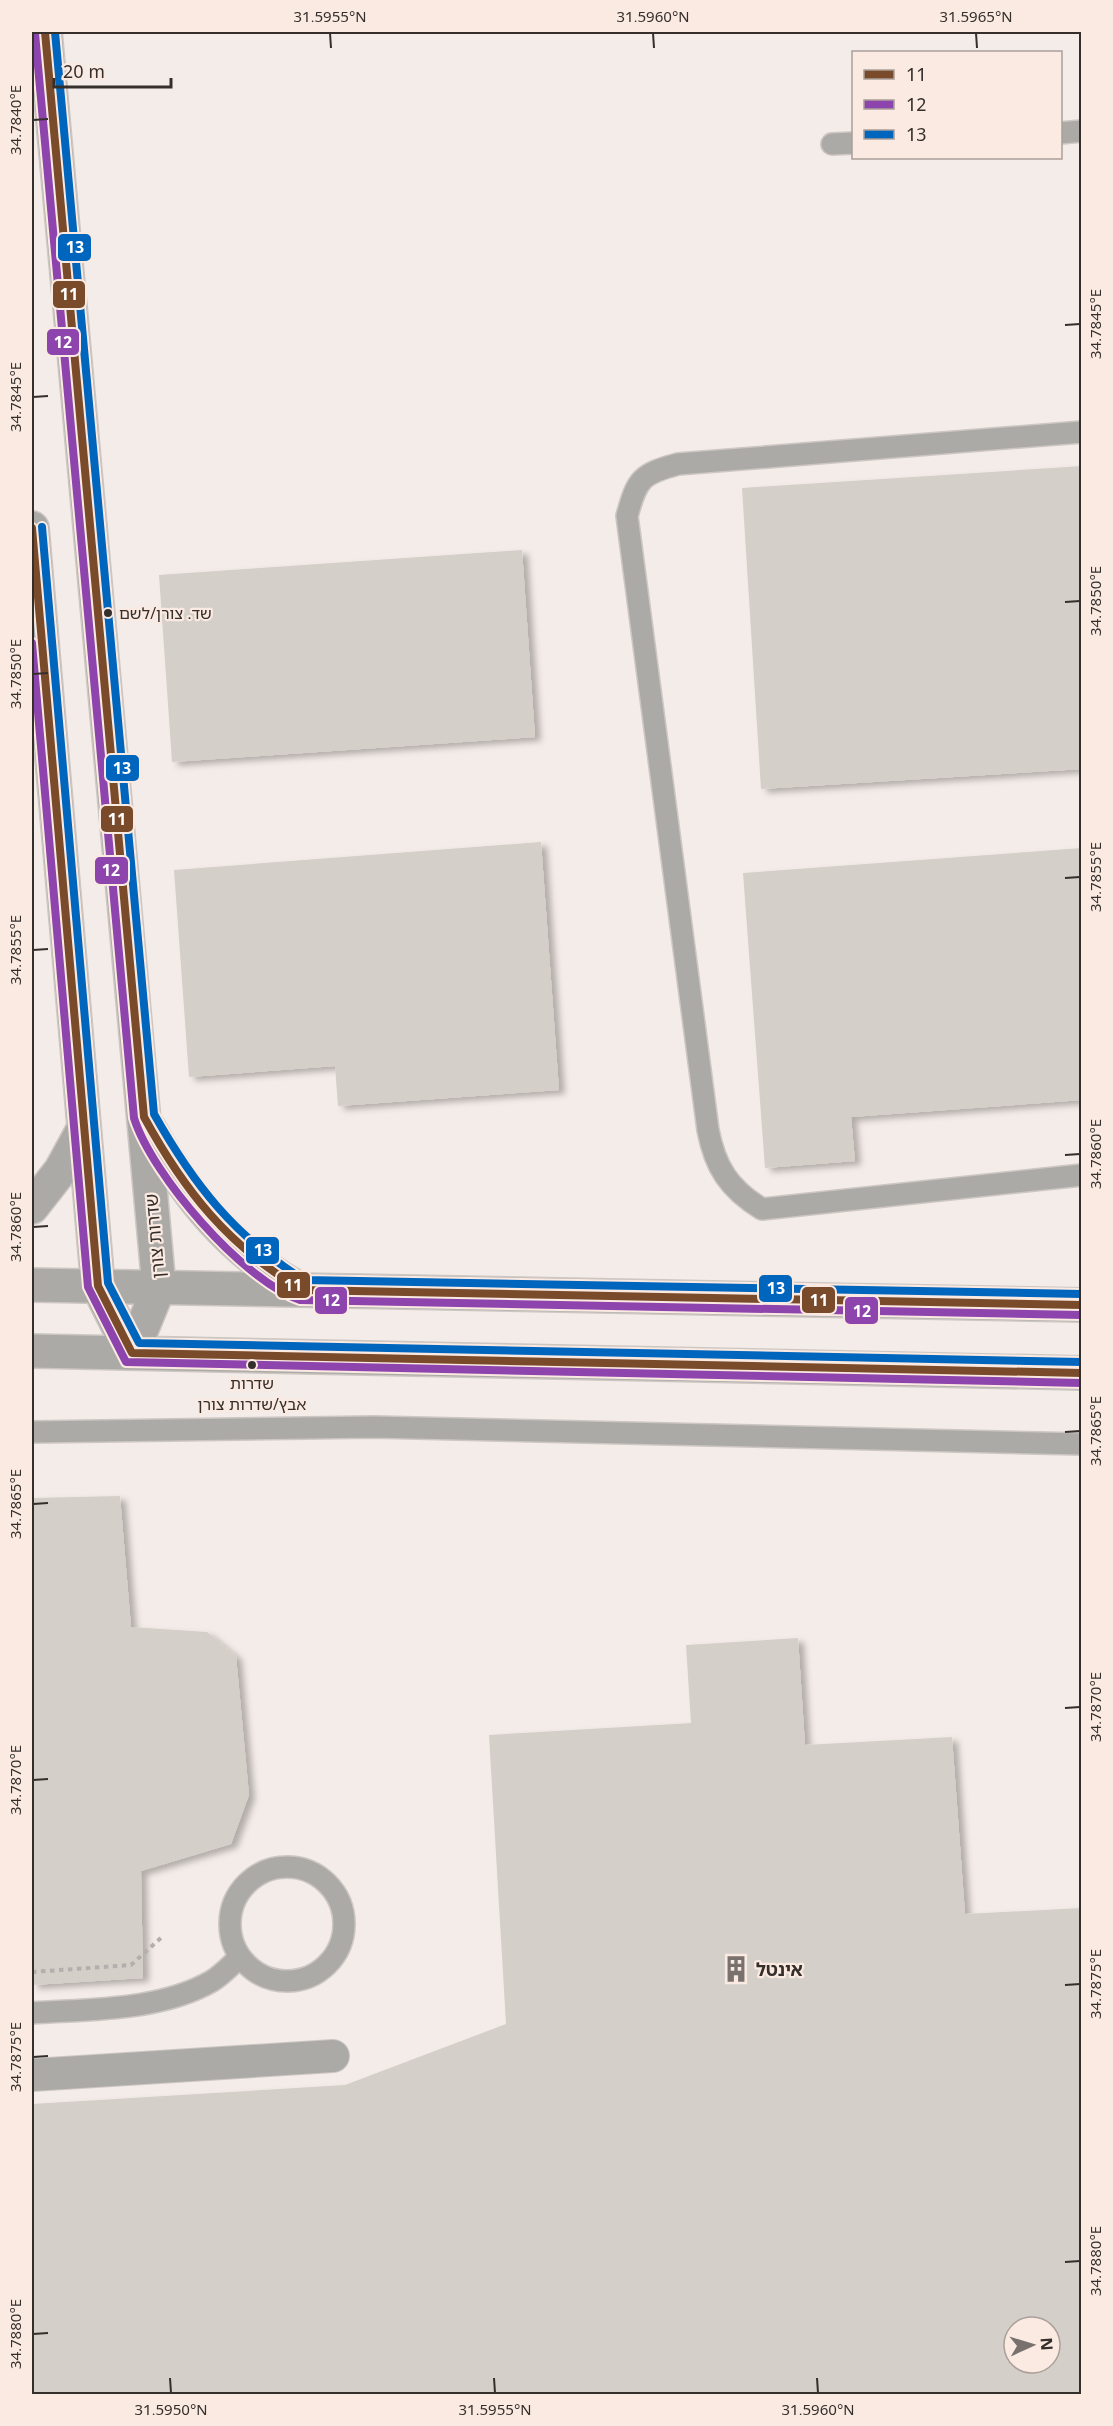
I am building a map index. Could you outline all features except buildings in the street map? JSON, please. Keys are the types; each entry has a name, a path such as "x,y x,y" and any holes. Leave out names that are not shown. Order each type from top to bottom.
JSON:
{"street":[{"name":"שדרות צורן","path":"45,32 159,1287 132,1353"},
{"path":"32,528 98,1286 132,1353"},
{"path":"144,1117 167,1160 215,1226 244,1253 300,1290"},
{"path":"32,1207 61,1170 84,1128"},
{"path":"32,1285 1082,1305"},
{"path":"32,1351 1082,1373"},
{"path":"32,2075 333,2056"}],"lane":[{"path":"1062,132 1082,131"},
{"path":"832,144 852,143"},
{"path":"1082,432 678,464 652,471 634,487 627,516 708,1130 712,1151 724,1174 740,1196 762,1209 1082,1175"},
{"path":"32,1432 374,1427 1082,1444"},
{"path":"293,1866 312,1872 328,1883 338,1895 344,1914 344,1934 337,1953 325,1968 305,1979 285,1982 265,1977 240,1957 232,1939 230,1919 241,1890 255,1876 273,1868 293,1866"},
{"path":"32,2013 120,2006 164,1999 213,1980 240,1957"}],"path":[{"path":"32,1972 131,1965 162,1938"}],"transit line":[{"name":"11","path":"45,32 144,1117 192,1193 230,1235 251,1254 301,1290 1082,1305"},
{"name":"13","path":"55,32 154,1114 184,1164 218,1207 257,1245 304,1280 1082,1294"},
{"name":"12","path":"35,33 134,1118 159,1168 179,1195 202,1223 252,1271 277,1289 300,1300 1082,1315"},
{"name":"13","path":"42,527 108,1283 139,1343 1082,1362"},
{"name":"11","path":"32,528 98,1286 132,1353 1082,1373"},
{"name":"12","path":"32,643 88,1287 126,1362 1082,1383"}],"place":[{"name":"שד. צורן/לשם","path":"108,613"},
{"name":"שדרות אבץ/שדרות צורן","path":"252,1365"},
{"name":"אינטל","path":"736,1969"}]}
